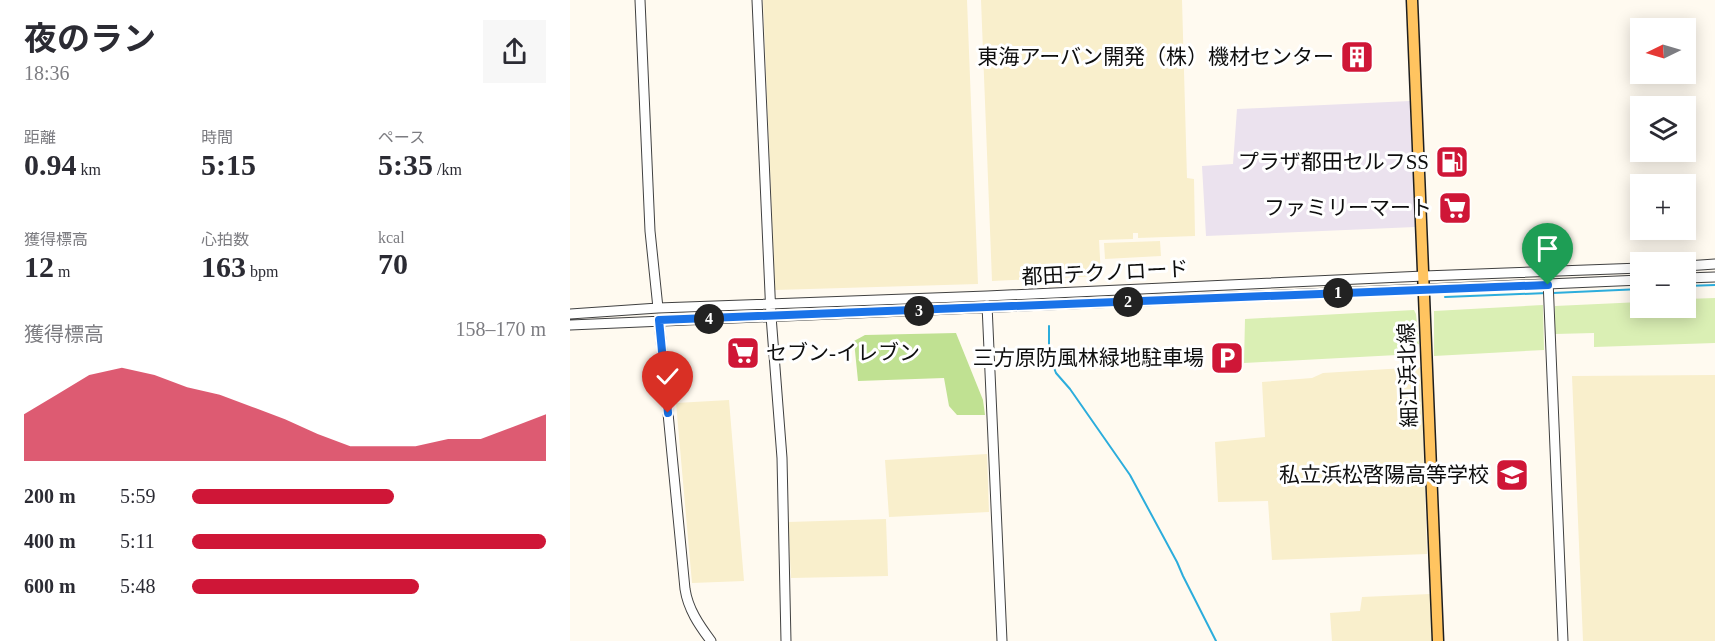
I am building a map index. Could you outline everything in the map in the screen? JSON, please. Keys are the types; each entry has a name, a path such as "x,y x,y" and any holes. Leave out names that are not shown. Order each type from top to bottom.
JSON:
{"main road":[{"name":"細江浜北線","path":"1412,0 1438,641"}],"street":[{"path":"640,0 650,231 658,308"},
{"path":"757,0 770,304 782,459 786,641"},
{"path":"1696,265 1715,264"},
{"name":"都田テクノロード","path":"570,314 658,308 1630,268"},
{"path":"1548,272 1563,641"},
{"path":"1696,278 1715,277"},
{"name":"都田テクノロード","path":"570,325 1630,281"},
{"path":"987,296 1002,641"},
{"path":"659,320 687,600 711,641"}],"shaded area":[{"path":"763,0 967,0 978,284 775,290"},
{"path":"981,0 1182,0 1187,178 1194,179 1195,236 1138,238 1138,233 1133,233 1133,239 1099,240 1101,276 992,281"},
{"path":"1410,101 1415,227 1206,236 1202,166 1233,164 1237,109"},
{"path":"1160,241 1161,256 1105,259 1104,243"},
{"path":"1421,367 1427,554 1272,560 1268,501 1218,502 1215,442 1265,437 1262,382 1312,378 1323,373"},
{"path":"1715,375 1715,641 1583,641 1572,376"},
{"path":"729,400 744,581 692,583 676,403"},
{"path":"987,454 989,512 889,517 885,460"},
{"path":"886,519 888,576 791,578 788,522"},
{"path":"1430,594 1432,641 1332,641 1330,613 1360,611 1362,597"}],"green space":[{"path":"1715,298 1715,343 1594,347 1594,333 1555,334 1555,306 1630,303 1630,318 1696,318 1696,299"},
{"path":"1543,305 1544,350 1434,356 1434,311"},
{"path":"1414,310 1419,344 1416,345 1416,354 1244,363 1245,319"},
{"path":"956,333 983,400 985,415 957,415 949,406 944,378 858,381 854,341 865,335"}],"waterway":[{"path":"1696,286 1715,285"},
{"path":"1553,293 1630,290"},
{"path":"1445,297 1547,293"},
{"path":"1049,326 1049,349 1056,373 1070,389 1130,475 1216,641"}],"place":[{"name":"東海アーバン開発（株）機材センター","path":"1357,57"},
{"name":"プラザ都田セルフSS","path":"1452,162"},
{"name":"ファミリーマート","path":"1455,208"},
{"name":"セブン-イレブン","path":"743,353"},
{"name":"三方原防風林緑地駐車場","path":"1227,358"},
{"name":"私立浜松啓陽高等学校","path":"1512,475"}],"route":[{"path":"668,413 659,320 1548,285"}]}
